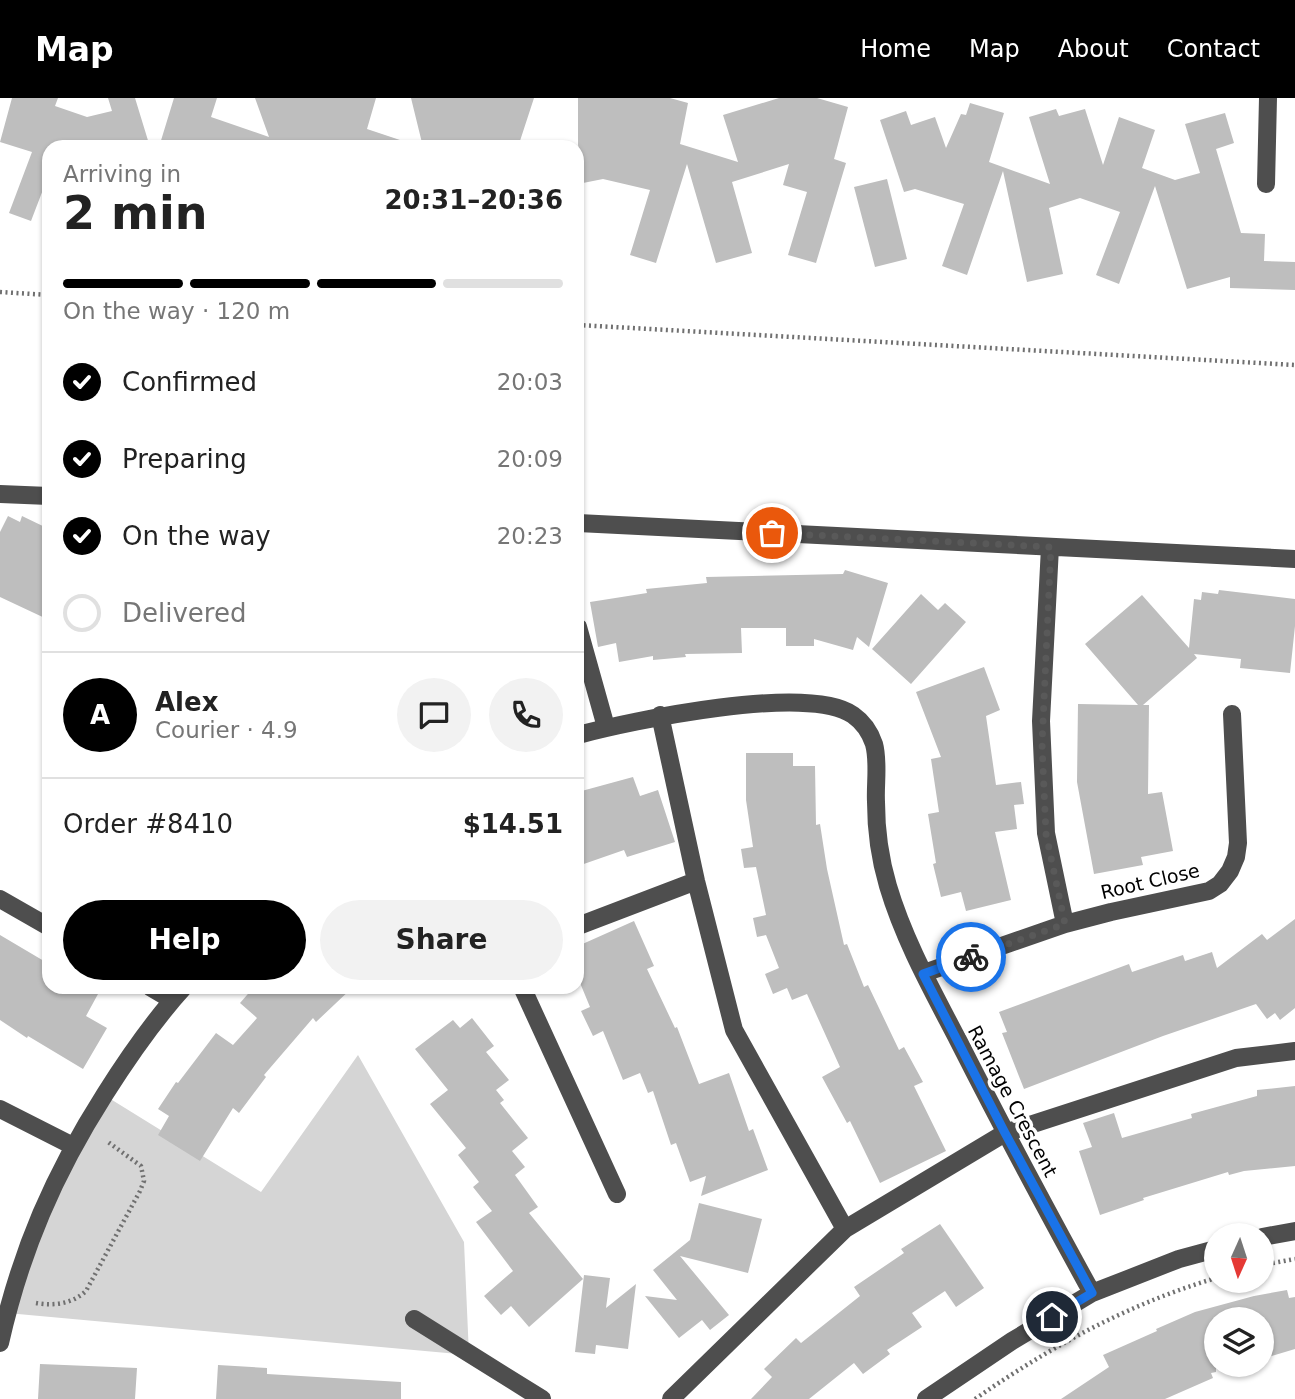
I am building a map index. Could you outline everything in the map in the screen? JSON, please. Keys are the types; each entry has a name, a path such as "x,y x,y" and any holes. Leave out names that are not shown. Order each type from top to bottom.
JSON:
{"street":[{"path":"1266,184 1268,98"},
{"path":"0,494 42,496"},
{"path":"584,523 1295,559"},
{"path":"1051,547 1041,721 1046,834 1065,924"},
{"path":"584,648 606,727"},
{"name":"Ramage Crescent","path":"584,733 660,715 741,706 825,704 841,708 864,724 875,747 877,828 887,883 896,913 923,974 1005,1133 1092,1293"},
{"name":"Root Close","path":"923,974 1065,924 1134,906 1209,891 1220,884 1236,857 1238,843 1232,714"},
{"path":"660,715 696,881 734,1030 845,1229"},
{"path":"584,924 696,881"},
{"path":"0,899 42,923"},
{"path":"0,1343 3,1312 45,1200 73,1146 140,1040 177,994"},
{"path":"525,994 617,1194"},
{"path":"671,1399 845,1229 1005,1133 1236,1058 1295,1051"},
{"path":"0,1109 73,1146"},
{"path":"1274,1235 1295,1231"},
{"path":"926,1399 1012,1340 1092,1293 1179,1259 1204,1252"},
{"path":"414,1319 542,1399"}],"path":[{"path":"0,292 42,295"},
{"path":"584,325 1295,365"},
{"path":"36,1303 57,1305 74,1300 86,1291 140,1191 144,1181 141,1166 108,1142"},
{"path":"1274,1263 1295,1259"},
{"path":"975,1399 1026,1364 1087,1329 1130,1308 1204,1282"}],"shaded area":[{"path":"358,1055 464,1242 469,1355 7,1313 13,1290 104,1095 261,1192"}],"building":[{"path":"12,98 58,98 55,106 87,117 112,111 108,98 135,98 148,140 42,140 42,192 31,221 9,213 32,152 0,142"},
{"path":"174,98 217,98 211,117 269,137 255,98 376,98 367,129 400,140 161,140"},
{"path":"411,98 534,98 520,140 421,140"},
{"path":"578,98 670,98 688,103 680,144 738,162 723,115 779,98 817,98 848,107 834,159 846,163 816,263 788,255 807,192 783,185 789,164 732,182 752,253 716,263 687,164 656,263 630,255 650,190 603,179 584,183 584,140 578,140"},
{"path":"970,103 1004,113 989,162 1050,184 1029,117 1056,109 1059,116 1085,109 1103,165 1119,117 1155,130 1142,168 1175,180 1200,173 1185,124 1225,113 1234,143 1216,149 1241,233 1265,234 1264,261 1295,262 1295,290 1230,288 1230,277 1187,289 1155,186 1119,284 1096,275 1120,212 1080,198 1049,208 1063,274 1027,282 1003,171 967,275 942,266 964,204 915,189 904,192 880,120 906,111 911,125 935,117 946,148 961,114 966,115"},
{"path":"887,179 907,259 875,267 854,187"},
{"path":"8,516 20,522 22,516 42,526 42,617 0,597 0,532"},
{"path":"845,570 888,583 869,647 857,637 853,650 814,639 814,646 786,646 786,628 741,628 742,653 685,654 686,657 653,660 653,656 619,662 616,643 598,647 590,602 647,593 646,589 707,583 706,577 843,574"},
{"path":"1219,590 1295,599 1290,673 1240,668 1241,659 1194,654 1197,658 1143,705 1149,705 1148,794 1162,792 1173,851 1141,857 1143,865 1094,874 1077,782 1078,704 1138,705 1085,644 1142,595 1189,648 1194,599 1201,600 1202,592 1218,594"},
{"path":"921,594 938,610 945,603 966,622 911,684 872,649"},
{"path":"984,667 1000,710 986,716 996,785 1021,782 1024,804 1014,805 1017,829 995,832 1011,900 966,911 961,892 941,897 933,864 936,863 928,814 939,812 931,759 941,757 916,692"},
{"path":"746,753 793,753 793,766 815,766 816,825 820,824 844,945 847,944 864,987 868,985 899,1050 904,1047 923,1082 914,1086 946,1151 880,1183 850,1121 847,1123 822,1077 840,1067 807,994 792,1000 787,988 773,994 765,974 779,968 766,935 757,937 753,918 766,915 756,867 744,868 741,849 753,847 746,800"},
{"path":"633,777 640,796 658,790 675,842 627,857 624,850 584,864 584,790"},
{"path":"1295,919 1295,1008 1280,1020 1275,1013 1267,1019 1256,1004 1024,1089 1002,1033 1007,1032 999,1012 1129,964 1132,972 1183,955 1185,961 1212,952 1217,968 1262,934 1267,940"},
{"path":"634,921 654,966 647,969 675,1028 677,1027 699,1084 729,1073 749,1131 753,1129 768,1170 701,1196 706,1176 690,1182 676,1143 671,1145 653,1091 648,1093 640,1073 623,1080 603,1031 593,1036 581,1011 590,1007 584,992 584,943"},
{"path":"0,935 42,960 42,994 98,994 86,1016 107,1028 83,1069 0,1020"},
{"path":"248,994 346,994 316,1022 313,1018 264,1075 266,1077 239,1113 233,1108 200,1161 158,1135 169,1116 158,1109 216,1033 233,1045 257,1018 240,1003"},
{"path":"472,1018 494,1046 486,1052 509,1080 496,1090 504,1100 500,1103 528,1138 512,1151 525,1167 515,1175 538,1207 529,1213 583,1279 529,1327 511,1306 501,1315 484,1296 513,1271 476,1222 492,1211 473,1187 479,1182 458,1155 466,1148 430,1104 448,1090 415,1049 453,1020 460,1028"},
{"path":"1295,1086 1295,1166 1229,1175 1228,1172 1143,1198 1144,1200 1100,1215 1079,1151 1092,1147 1083,1123 1114,1113 1122,1138 1192,1118 1191,1114 1257,1096 1257,1090"},
{"path":"699,1203 762,1219 748,1273 680,1256 729,1315 710,1330 702,1320 679,1338 645,1296 677,1300 653,1270 690,1240"},
{"path":"940,1224 984,1288 956,1307 945,1291 912,1313 922,1327 887,1350 890,1354 863,1374 854,1363 809,1399 751,1399 772,1377 764,1369 796,1338 801,1343 860,1296 854,1287 904,1253 901,1249"},
{"path":"584,1275 610,1278 606,1308 636,1284 628,1349 596,1345 595,1354 575,1352"},
{"path":"1287,1290 1289,1298 1295,1297 1295,1349 1274,1355 1274,1307 1213,1307"},
{"path":"1204,1310 1204,1377 1213,1378 1165,1399 1061,1399 1109,1367 1103,1355"},
{"path":"40,1364 137,1368 135,1399 38,1399"},
{"path":"218,1365 267,1368 267,1374 401,1382 401,1399 216,1399"}],"way so far":[{"path":"772,533 1051,547 1041,721 1046,834 1065,924 971,957"}],"route":[{"path":"971,957 923,974 1092,1293 1052,1317"}]}
